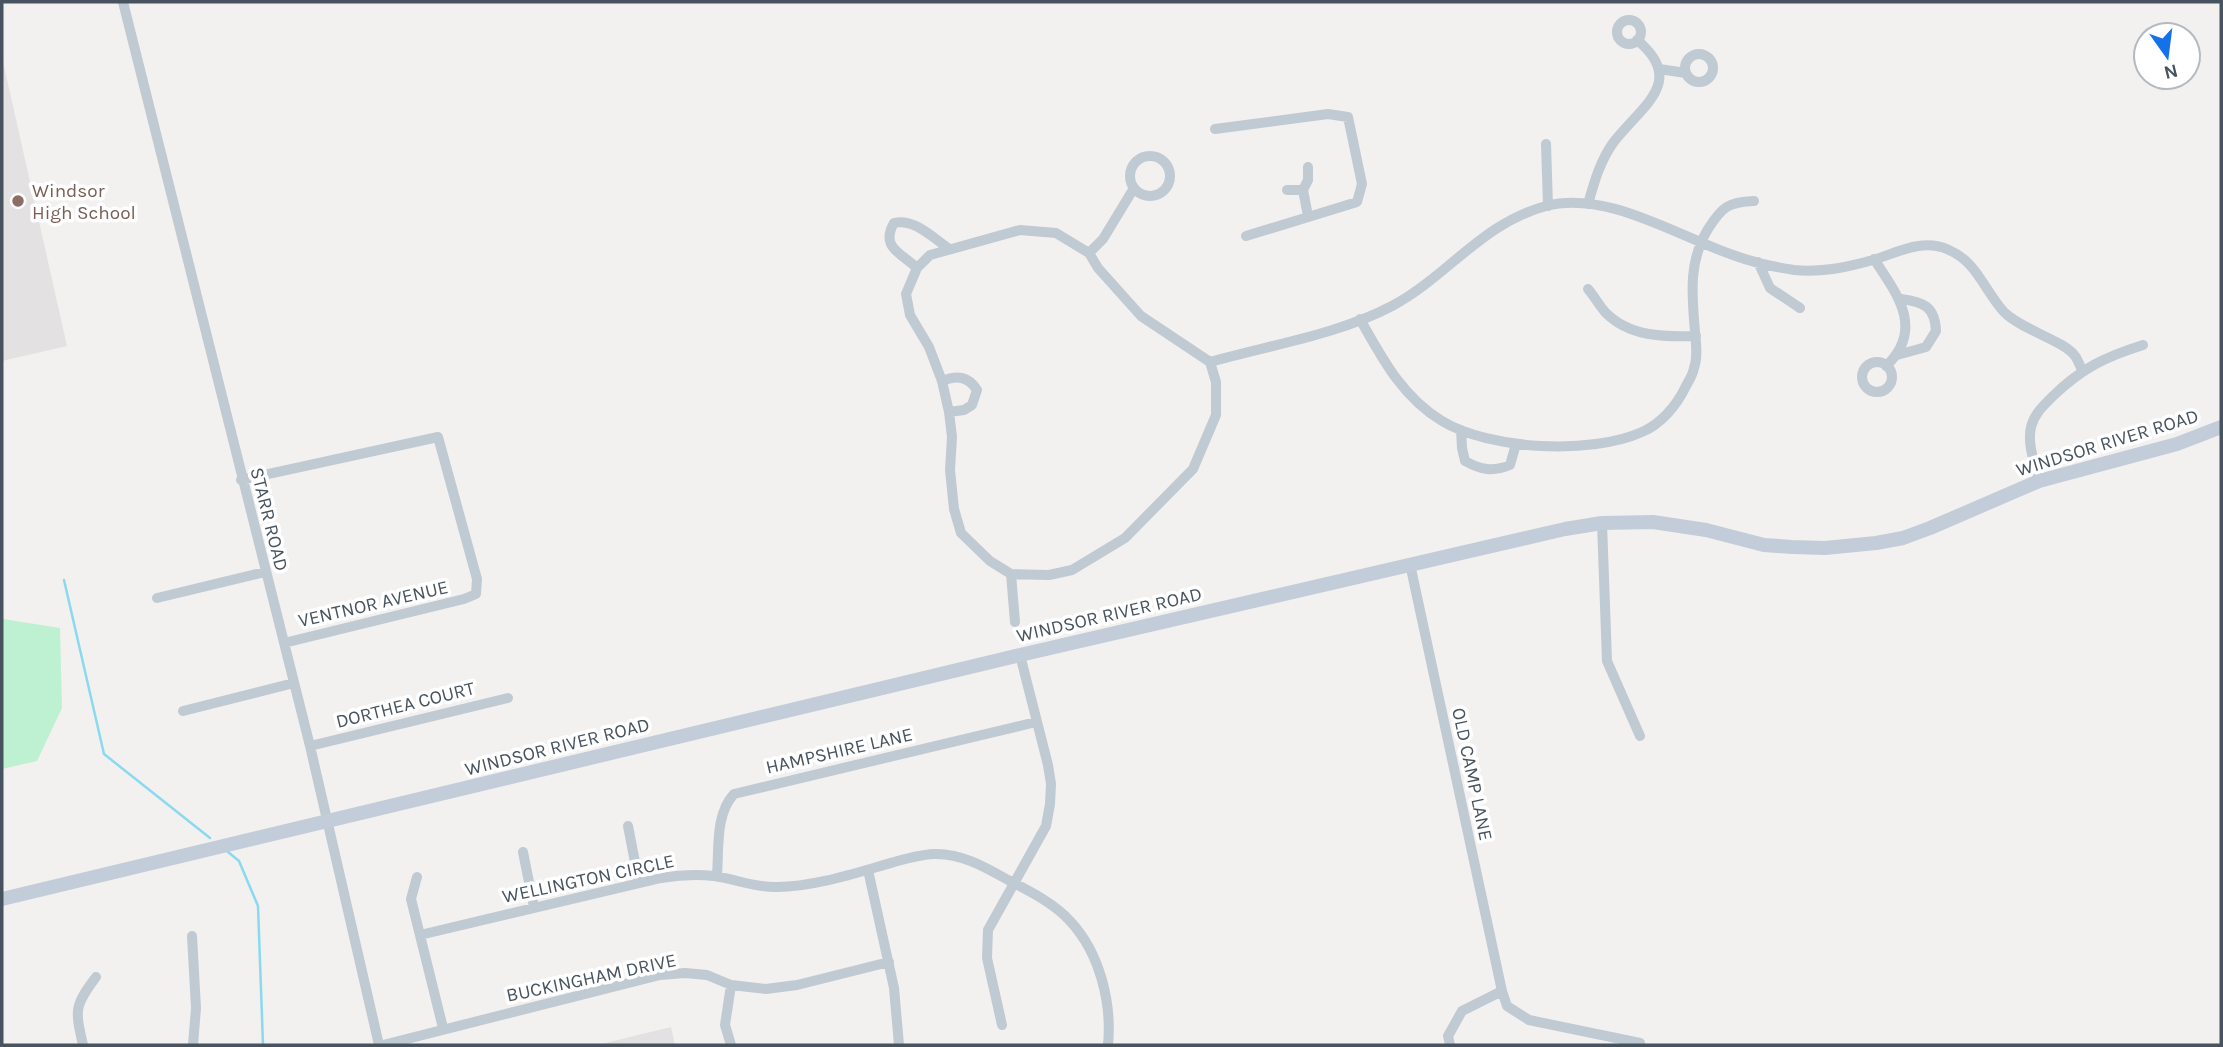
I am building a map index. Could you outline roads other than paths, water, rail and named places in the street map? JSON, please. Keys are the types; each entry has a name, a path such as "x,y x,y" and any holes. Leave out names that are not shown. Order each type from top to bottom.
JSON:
{"main road":[{"name":"WINDSOR RIVER ROAD","path":"2,900 543,768 1552,531 1602,523 1653,522 1764,545 1793,548 1853,546 1903,538 2039,481 2177,443 2221,426"}],"street":[{"name":"STARR ROAD","path":"123,2 329,822 381,1045"},
{"path":"1588,204 1599,167 1612,144 1647,106 1657,88 1659,69 1653,53 1637,40"},
{"path":"1659,69 1686,73"},
{"path":"1215,129 1328,114 1348,117 1362,184 1357,202 1246,236"},
{"path":"1546,144 1548,205"},
{"path":"1308,167 1308,180 1303,190 1308,216"},
{"path":"1089,253 1103,239 1135,188"},
{"path":"1287,190 1303,190"},
{"path":"1360,319 1387,368 1405,391 1441,420 1473,436 1534,446 1618,441 1645,431 1668,414 1684,391 1695,368 1692,273 1700,242 1726,206 1754,201"},
{"path":"1210,362 1331,330 1392,306 1434,279 1471,245 1521,215 1548,205 1595,204 1631,215 1734,256 1799,270 1841,268 1931,243 1962,257 1974,268 2004,312 2026,328 2075,355 2082,370"},
{"path":"917,268 890,246 889,231 894,223 902,221 916,225 948,248"},
{"path":"1020,230 1056,233 1089,253 1098,268 1141,316 1210,362 1216,382 1216,415 1193,469 1125,538 1072,570 1049,575 1011,574 990,561 961,533 954,509 950,470 952,437 942,381 929,347 909,315 906,294 917,268 930,254 948,248 1020,230"},
{"path":"1874,259 1901,299 1905,321 1903,341 1897,355 1886,366"},
{"path":"1758,262 1770,288 1800,308"},
{"path":"1588,289 1606,313 1644,334 1664,337 1696,336"},
{"path":"1897,355 1926,347 1936,331 1934,314 1928,308 1919,302 1901,299"},
{"path":"2039,481 2030,442 2031,426 2039,410 2082,370 2114,354 2143,345"},
{"path":"942,381 951,377 964,377 972,382 977,390 972,405 964,410 949,412"},
{"path":"1461,430 1465,461 1487,470 1498,470 1510,465 1516,443"},
{"name":"VENTNOR AVENUE","path":"242,480 438,437 477,579 476,594 464,600 284,643"},
{"path":"1602,523 1607,661 1640,736"},
{"name":"OLD CAMP LANE","path":"1410,564 1507,1006 1529,1020 1640,1043"},
{"path":"157,598 265,572"},
{"path":"1011,574 1015,622"},
{"path":"1002,1026 987,958 988,929 1046,826 1051,784 1020,655"},
{"path":"183,711 294,683"},
{"name":"DORTHEA COURT","path":"310,746 508,698"},
{"name":"HAMPSHIRE LANE","path":"717,876 723,814 726,803 734,794 1036,722"},
{"path":"628,826 639,883"},
{"path":"523,852 534,907"},
{"name":"WELLINGTON CIRCLE","path":"420,935 679,875 717,876 758,887 778,887 868,870 918,855 936,854 971,861 1053,906 1069,919 1082,934 1098,969 1107,1005 1108,1045"},
{"path":"868,870 889,962 899,1045"},
{"path":"417,877 411,899 443,1028"},
{"path":"192,936 197,1008 193,1045"},
{"name":"BUCKINGHAM DRIVE","path":"381,1045 660,975 707,975 731,985 766,989 782,988 889,962"},
{"path":"83,1045 76,1016 82,996 96,977"},
{"path":"731,985 725,1025 731,1045"},
{"path":"1450,1045 1448,1037 1462,1011 1502,991"}],"waterway":[{"path":"64,580 104,754 210,838"},
{"path":"228,852 239,861 258,906 263,1045"}],"place":[{"name":"Windsor High School","path":"18,201"}]}
